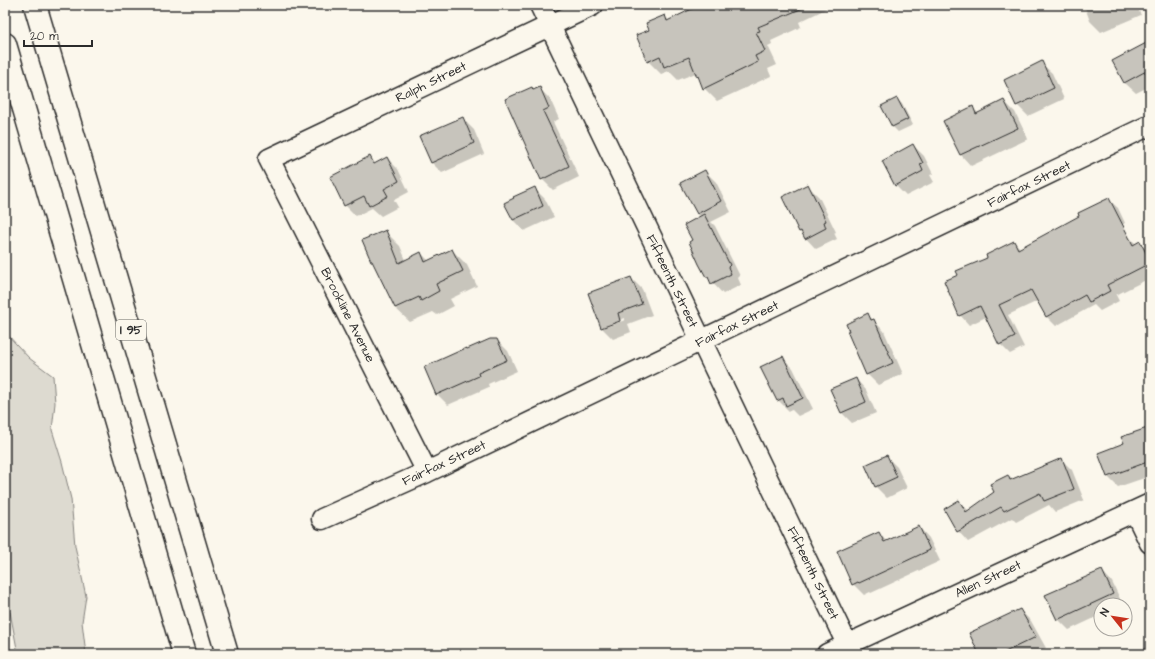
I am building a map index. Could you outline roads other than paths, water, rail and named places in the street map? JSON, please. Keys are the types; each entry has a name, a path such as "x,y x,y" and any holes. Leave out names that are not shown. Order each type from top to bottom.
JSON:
{"highway":[{"name":"I 95","path":"35,5 227,654"},
{"path":"5,44 184,654"}],"street":[{"name":"Fifteenth Street","path":"540,5 847,644"},
{"name":"Ralph Street","path":"269,159 594,5"},
{"name":"Fairfax Street","path":"322,519 427,472 1150,125"},
{"name":"Brookline Avenue","path":"269,159 427,472"},
{"name":"Allen Street","path":"827,654 1143,508"},
{"path":"1143,508 1150,543"}]}
